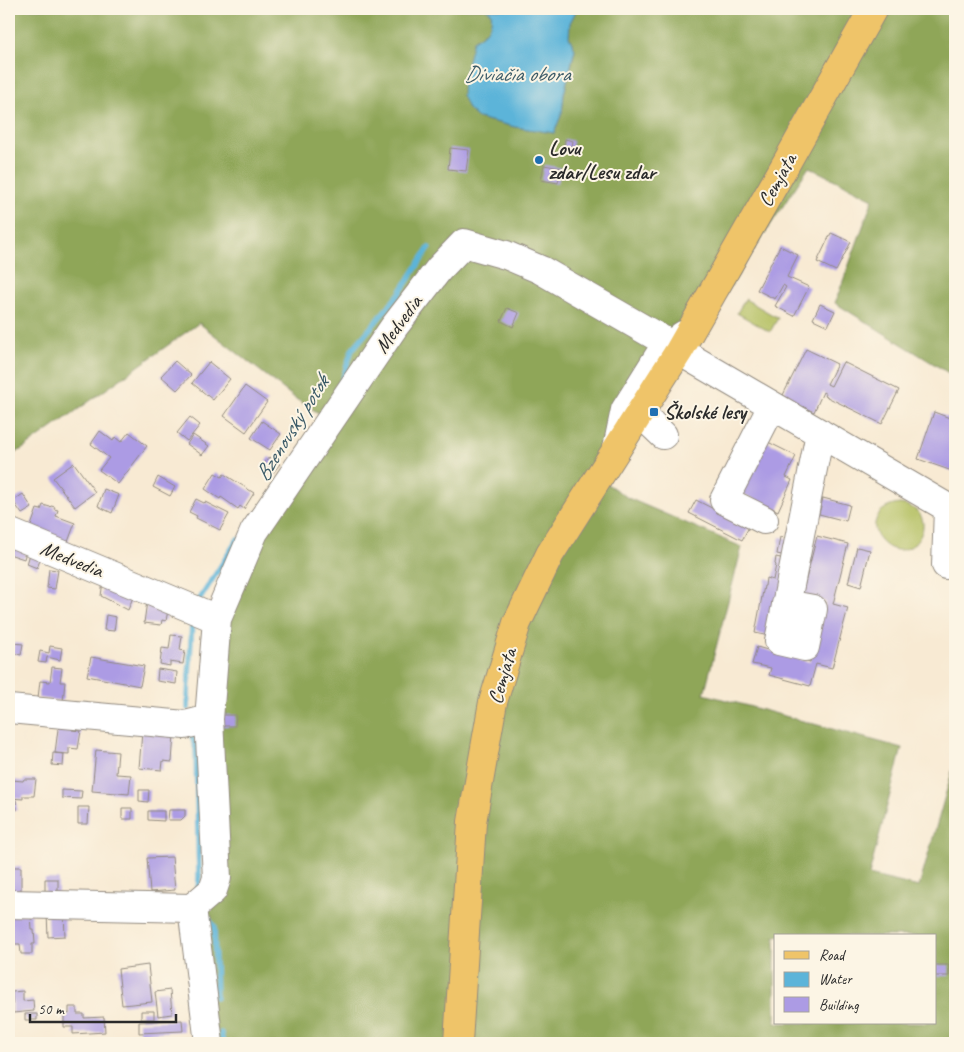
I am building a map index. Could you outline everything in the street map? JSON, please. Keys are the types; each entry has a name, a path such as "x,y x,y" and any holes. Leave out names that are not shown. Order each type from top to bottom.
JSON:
{"main road":[{"name":"Cemjata","path":"458,1043 472,822 493,702 517,623 550,554 640,413 873,9"}],"street":[{"name":"Medvedia","path":"192,908 213,890 217,878 210,719 217,618 254,532 394,327 439,269 464,243 506,255 541,270 661,339 680,342"},
{"path":"616,450 625,410 660,354 680,342 772,406 952,510 946,565"},
{"path":"764,520 724,500 772,406"},
{"path":"640,413 664,435"},
{"path":"786,604 820,433"},
{"name":"Medvedia","path":"11,533 217,618"},
{"path":"9,709 185,725 210,719"},
{"path":"9,904 192,908 209,1043"}],"green space":[{"path":"9,9 486,9 491,12 492,17 490,26 473,41 468,109 478,118 515,127 554,133 562,113 564,94 575,50 569,37 570,23 577,9 955,9 955,377 835,303 873,199 809,167 757,245 606,483 628,498 742,547 704,694 902,748 869,875 919,887 955,761 955,1043 212,1043 196,922 212,890 210,642 242,556 338,425 296,399 199,323 9,457"},
{"path":"745,299 778,318 770,332 737,313"},
{"path":"900,504 914,509 922,517 923,527 920,537 913,545 903,550 892,549 881,541 876,534 875,528 877,516 882,510"}],"water":[{"name":"Diviačia obora","path":"486,9 577,9 570,23 569,37 575,49 564,94 562,113 554,133 515,127 478,118 468,109 462,95 463,80 473,41 490,26 491,12"}],"building":[{"path":"565,139 573,141 571,152 563,151"},
{"path":"450,148 469,150 466,171 448,169"},
{"path":"544,165 561,168 558,183 541,180"},
{"path":"831,233 851,242 836,271 817,262"},
{"path":"780,246 798,255 787,277 809,287 794,316 775,306 786,287 783,285 775,299 757,290"},
{"path":"820,304 835,311 828,326 813,319"},
{"path":"507,308 519,313 513,327 501,321"},
{"path":"806,349 837,364 827,384 831,386 843,362 899,390 882,424 825,396 826,394 823,392 814,412 782,397"},
{"path":"175,361 191,375 177,390 161,376"},
{"path":"209,362 230,379 213,400 192,383"},
{"path":"245,386 267,402 246,432 224,416"},
{"path":"934,412 955,420 955,472 918,459"},
{"path":"190,417 200,425 187,441 177,433"},
{"path":"262,421 281,434 270,450 251,438"},
{"path":"100,431 113,441 115,437 121,442 129,432 147,446 118,484 99,470 109,458 91,444"},
{"path":"193,435 209,446 202,455 187,444"},
{"path":"760,438 796,456 786,477 792,480 778,511 735,490"},
{"path":"269,457 280,464 272,474 262,467"},
{"path":"74,463 95,492 75,507 53,478"},
{"path":"215,473 222,477 224,474 254,493 244,509 240,506 238,509 205,489"},
{"path":"158,477 175,487 170,496 153,487"},
{"path":"104,489 119,495 112,513 98,506"},
{"path":"23,494 32,508 22,514 13,501"},
{"path":"823,498 850,505 846,521 819,514"},
{"path":"196,499 229,514 220,530 196,518 197,516 189,512"},
{"path":"696,500 749,527 742,540 689,513"},
{"path":"43,505 55,507 54,509 58,510 56,516 75,523 65,550 27,537 37,509 41,510"},
{"path":"817,536 848,544 833,604 848,608 832,668 816,664 810,686 769,675 771,668 752,664 757,647 810,662 826,602 802,595"},
{"path":"780,537 793,539 790,557 777,554"},
{"path":"9,542 27,548 24,559 9,554"},
{"path":"857,547 870,550 861,587 848,583"},
{"path":"30,554 41,558 37,568 27,564"},
{"path":"776,557 789,560 774,637 755,633 766,578 773,580"},
{"path":"49,569 58,570 55,589 47,588"},
{"path":"103,581 135,592 128,610 101,596"},
{"path":"147,601 169,604 166,621 162,620 161,625 144,623"},
{"path":"106,615 116,617 114,631 104,630"},
{"path":"171,635 182,636 180,650 185,651 183,664 170,662 170,666 160,664 162,648 169,649"},
{"path":"14,643 23,644 21,655 13,653"},
{"path":"50,646 62,648 60,660 47,657 46,663 38,662 40,651 49,653"},
{"path":"91,657 144,666 140,686 87,676"},
{"path":"52,667 62,668 60,682 65,682 63,701 38,698 40,681 50,682"},
{"path":"158,669 177,672 176,684 157,681"},
{"path":"218,715 236,715 235,726 218,726"},
{"path":"62,722 73,723 72,730 81,731 78,749 69,748 69,754 55,753 58,729 61,728"},
{"path":"142,732 174,734 172,762 163,761 162,770 139,768"},
{"path":"96,750 118,752 116,774 131,775 129,794 92,791"},
{"path":"53,753 64,754 63,766 52,765"},
{"path":"24,779 36,779 34,796 23,796 23,799 10,798 12,780 23,781"},
{"path":"62,790 82,791 81,799 62,798"},
{"path":"139,790 149,790 148,802 139,801"},
{"path":"9,800 16,800 17,810 11,811 11,820 9,820"},
{"path":"78,807 89,807 88,824 78,824"},
{"path":"122,808 132,808 132,819 122,819"},
{"path":"169,810 185,810 185,816 181,820 168,820"},
{"path":"148,811 164,811 164,821 148,820"},
{"path":"172,857 175,890 150,892 147,858"},
{"path":"9,867 21,867 21,896 9,896"},
{"path":"45,879 58,879 58,897 45,897"},
{"path":"47,913 64,913 65,936 48,937"},
{"path":"31,914 35,944 32,944 32,954 21,954 20,944 9,944 9,915"},
{"path":"148,965 152,1002 122,1005 118,969"},
{"path":"936,965 949,965 949,976 936,976"},
{"path":"170,990 172,1014 158,1016 155,992"},
{"path":"23,991 23,1001 33,1000 34,1011 13,1013 12,992"},
{"path":"69,1007 77,1007 77,1014 84,1014 84,1018 104,1017 105,1032 73,1034 73,1027 64,1027 64,1014 69,1014"},
{"path":"141,1011 154,1011 154,1019 141,1019"},
{"path":"25,1014 37,1014 37,1020 25,1020"},
{"path":"182,1020 183,1031 139,1033 139,1022"}],"waterway":[{"name":"Bzenovský potok","path":"341,384 352,350 399,294 429,248"},
{"name":"Bzenovský potok","path":"198,602 238,539"},
{"name":"Bzenovský potok","path":"188,708 192,622"},
{"name":"Bzenovský potok","path":"190,731 196,749 198,891"},
{"name":"Bzenovský potok","path":"206,916 214,926 216,997"},
{"name":"Bzenovský potok","path":"221,1033 223,1043"}],"place":[{"name":"Lovu zdar/Lesu zdar","path":"539,160"},
{"name":"Školské lesy","path":"654,412"}]}
